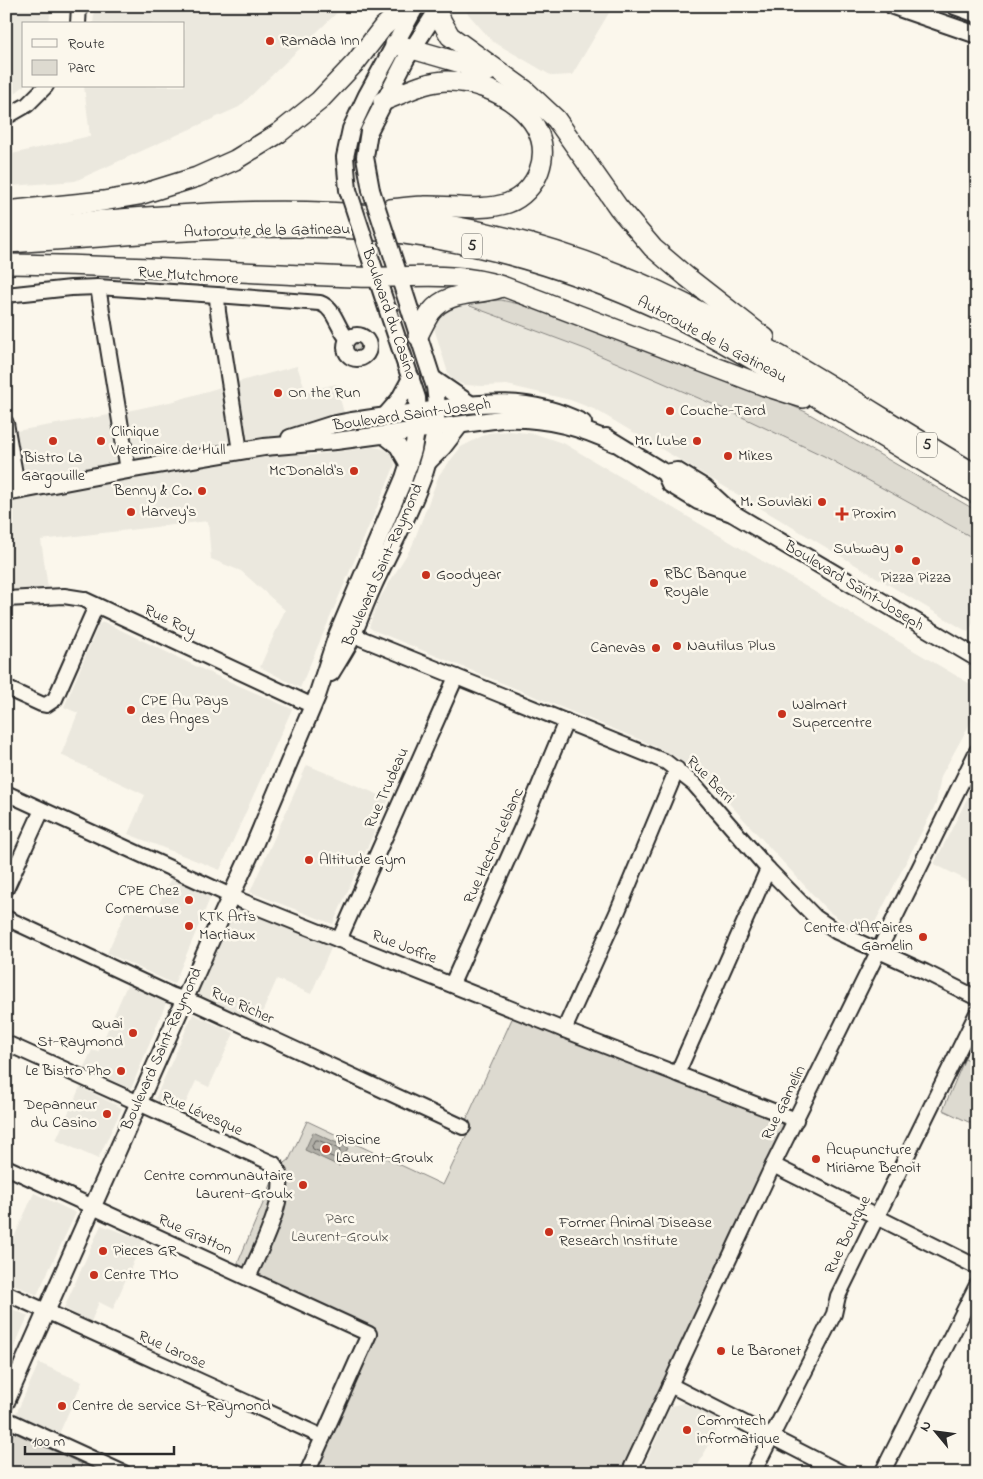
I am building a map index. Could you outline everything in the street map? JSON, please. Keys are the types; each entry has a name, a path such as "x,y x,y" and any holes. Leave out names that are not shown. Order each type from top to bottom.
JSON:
{"highway":[{"path":"6,211 103,201 140,194 190,179 235,160 279,133 319,101 356,62 383,27 407,6"},
{"path":"438,9 450,36 532,96 556,119 618,207 653,248 686,277 725,305 817,379"},
{"path":"404,46 504,76"},
{"path":"346,213 425,206 487,207 500,205 512,201 527,190 535,180 540,168 542,154 541,139 533,122 518,106 489,90 464,82 439,81 422,85 383,101"},
{"name":"Autoroute de la Gatineau","path":"6,228 239,213 346,213 412,219 478,231 531,244 593,264 642,284 696,310 817,379 977,475"},
{"name":"Autoroute de la Gatineau","path":"6,243 208,230 303,227 393,233 461,244 539,263 627,295 722,342 977,494"},
{"path":"6,264 118,266 400,278 434,276 464,278 502,286 765,386 834,408"},
{"path":"418,336 431,312 442,302 458,295 486,292 502,286"}],"main road":[{"name":"Boulevard du Casino","path":"416,6 404,46 383,101 372,123 366,143 366,166 371,190 432,378 436,397 434,428"},
{"path":"893,6 977,35"},
{"path":"955,6 977,14"},
{"name":"Boulevard du Casino","path":"417,430 417,398 348,190 345,164 347,143 351,129 404,46 438,9"},
{"path":"385,416 398,400 411,378"},
{"path":"432,378 470,404"},
{"name":"Boulevard Saint-Joseph","path":"264,447 331,425 470,404 508,403 547,408 590,427 665,473 677,472 705,488 732,514 977,658"},
{"name":"Boulevard Saint-Joseph","path":"12,492 264,447 336,441 501,419 533,420 585,431 614,443"},
{"path":"429,461 444,448 460,424"},
{"name":"Boulevard Saint-Raymond","path":"315,701 352,635 398,534 429,461 434,428"},
{"name":"Boulevard Saint-Raymond","path":"6,1402 249,857 315,701 336,638 409,465 417,430"},
{"path":"384,435 398,446 409,465"}],"street":[{"path":"78,22 79,6"},
{"path":"6,117 27,105 44,88"},
{"path":"98,287 128,470"},
{"name":"Rue Mutchmore","path":"6,295 98,287 217,294 323,304 331,311 342,333 348,339"},
{"path":"217,294 217,308 240,451"},
{"path":"6,423 12,492"},
{"name":"Rue Roy","path":"6,599 73,596 227,667 315,701"},
{"path":"6,688 41,704 51,703 58,695 96,606"},
{"name":"Rue Berri","path":"352,635 666,762 694,784 768,869 806,909 825,925 977,998"},
{"name":"Rue Trudeau","path":"338,940 456,677"},
{"name":"Rue Hector-Leblanc","path":"452,984 522,827 566,721"},
{"name":"Rue Gamelin","path":"629,1473 773,1165 977,751"},
{"path":"564,1030 617,913 676,769"},
{"name":"Rue Joffre","path":"6,793 230,896 564,1030 796,1120"},
{"path":"6,889 42,810"},
{"path":"677,1074 768,869"},
{"name":"Rue Richer","path":"6,918 463,1127"},
{"name":"Rue Bourque","path":"753,1473 834,1314 838,1296 977,1013"},
{"name":"Rue Lévesque","path":"6,1043 274,1164 278,1168 281,1181 278,1204 248,1278"},
{"path":"773,1165 977,1267"},
{"name":"Rue Gratton","path":"6,1167 369,1334 323,1437"},
{"path":"882,1473 977,1285"},
{"name":"Rue Larose","path":"6,1294 323,1437"},
{"path":"670,1385 842,1473"},
{"path":"6,1419 124,1473"},
{"path":"307,1473 323,1437"}],"shaded area":[{"path":"6,6 49,6 49,22 22,22 22,88 6,100"},
{"path":"95,6 344,6 239,107 75,181 12,186 12,154 90,136 84,88 185,88 185,22 93,22"},
{"path":"465,6 613,6 572,75 552,76 492,41 463,8"},
{"path":"459,303 585,349 740,416 824,456 977,540 977,617 968,632 596,410 570,400 507,385 464,385 453,380 448,373 434,328 436,319"},
{"path":"297,366 306,391 336,384 344,413 295,426 304,456 374,447 384,449 392,455 395,465 300,688 260,667 285,610 241,571 211,559 208,521 41,540 48,588 6,590 6,418 14,417 16,431 109,415 174,401"},
{"name":"Canevas","path":"510,431 536,434 565,444 977,688 977,716 972,720 941,776 936,804 869,934 849,926 828,911 703,775 673,755 369,627 378,601 412,546 439,475 461,447 488,433"},
{"path":"104,622 208,672 292,709 220,870 128,834 145,795 61,755 78,713 64,707 99,624"},
{"path":"307,765 389,799 333,924 250,892"},
{"path":"977,779 977,882 974,881 972,883 934,864"},
{"path":"172,876 211,896 174,984 107,953 129,905 153,916"},
{"path":"230,896 335,939 311,994 277,979 254,1031 184,1000"},
{"path":"127,985 166,1003 131,1089 84,1067 92,1050 98,1052"},
{"path":"193,1014 234,1033 209,1087 196,1081 182,1111 155,1099"},
{"path":"977,1034 977,1064 965,1058"},
{"path":"80,1087 122,1108 98,1159 56,1140"},
{"path":"34,1193 76,1213 37,1295 6,1281 6,1255"},
{"path":"101,1225 143,1240 113,1309 99,1302 91,1322 64,1308"},
{"path":"6,1306 28,1316 6,1365"},
{"path":"39,1363 82,1382 59,1434 16,1414"},
{"path":"683,1403 721,1421 694,1473 641,1473 669,1410 672,1406"}],"green space":[{"path":"501,300 532,307 766,394 806,412 977,511 977,540 824,456 740,416 585,349 470,306 465,301"},
{"path":"357,340 362,342 364,347 362,352 357,354 352,352 350,347 352,342"},
{"name":"Parc Laurent-Groulx","path":"516,1010 796,1120 629,1473 307,1473 369,1334 234,1272 278,1168 289,1160 307,1121 443,1185 469,1130 463,1127"},
{"path":"965,1058 977,1064 977,1126 943,1110"},
{"path":"11,1431 82,1464 78,1473 6,1473 6,1440"}],"water":[{"name":"Piscine Laurent-Groulx","path":"313,1132 348,1148 339,1166 305,1150"}],"place":[{"name":"Ramada Inn","path":"270,41"},
{"name":"On the Run","path":"278,393"},
{"name":"Couche-Tard","path":"670,411"},
{"name":"Bistro La Gargouille","path":"53,441"},
{"name":"Clinique Veterinaire de Hull","path":"101,441"},
{"name":"Mr. Lube","path":"697,441"},
{"name":"Mikes","path":"728,456"},
{"name":"McDonald's","path":"354,471"},
{"name":"Benny & Co.","path":"202,491"},
{"name":"M. Souvlaki","path":"822,502"},
{"name":"Harvey's","path":"131,512"},
{"name":"Proxim","path":"842,514"},
{"name":"Subway","path":"899,549"},
{"name":"Pizza Pizza","path":"916,561"},
{"name":"Goodyear","path":"426,575"},
{"name":"RBC Banque Royale","path":"654,583"},
{"name":"Nautilus Plus","path":"677,646"},
{"name":"Canevas","path":"656,648"},
{"name":"CPE Au Pays des Anges","path":"131,710"},
{"name":"Walmart Supercentre","path":"782,714"},
{"name":"Altitude Gym","path":"309,860"},
{"name":"CPE Chez Cornemuse","path":"189,900"},
{"name":"KTK Arts Martiaux","path":"189,926"},
{"name":"Centre d'Affaires Gamelin","path":"923,937"},
{"name":"Quai St-Raymond","path":"133,1033"},
{"name":"Le Bistro Pho","path":"121,1071"},
{"name":"Depanneur du Casino","path":"107,1114"},
{"name":"Piscine Laurent-Groulx","path":"326,1149"},
{"name":"Acupuncture Miriame Benoit","path":"816,1159"},
{"name":"Centre communautaire Laurent-Groulx","path":"303,1185"},
{"name":"Former Animal Disease Research Institute","path":"549,1232"},
{"name":"Pieces GR","path":"103,1251"},
{"name":"Centre TMO","path":"94,1275"},
{"name":"Le Baronet","path":"721,1351"},
{"name":"Centre de service St-Raymond","path":"62,1406"},
{"name":"Commtech informatique","path":"687,1430"}]}
